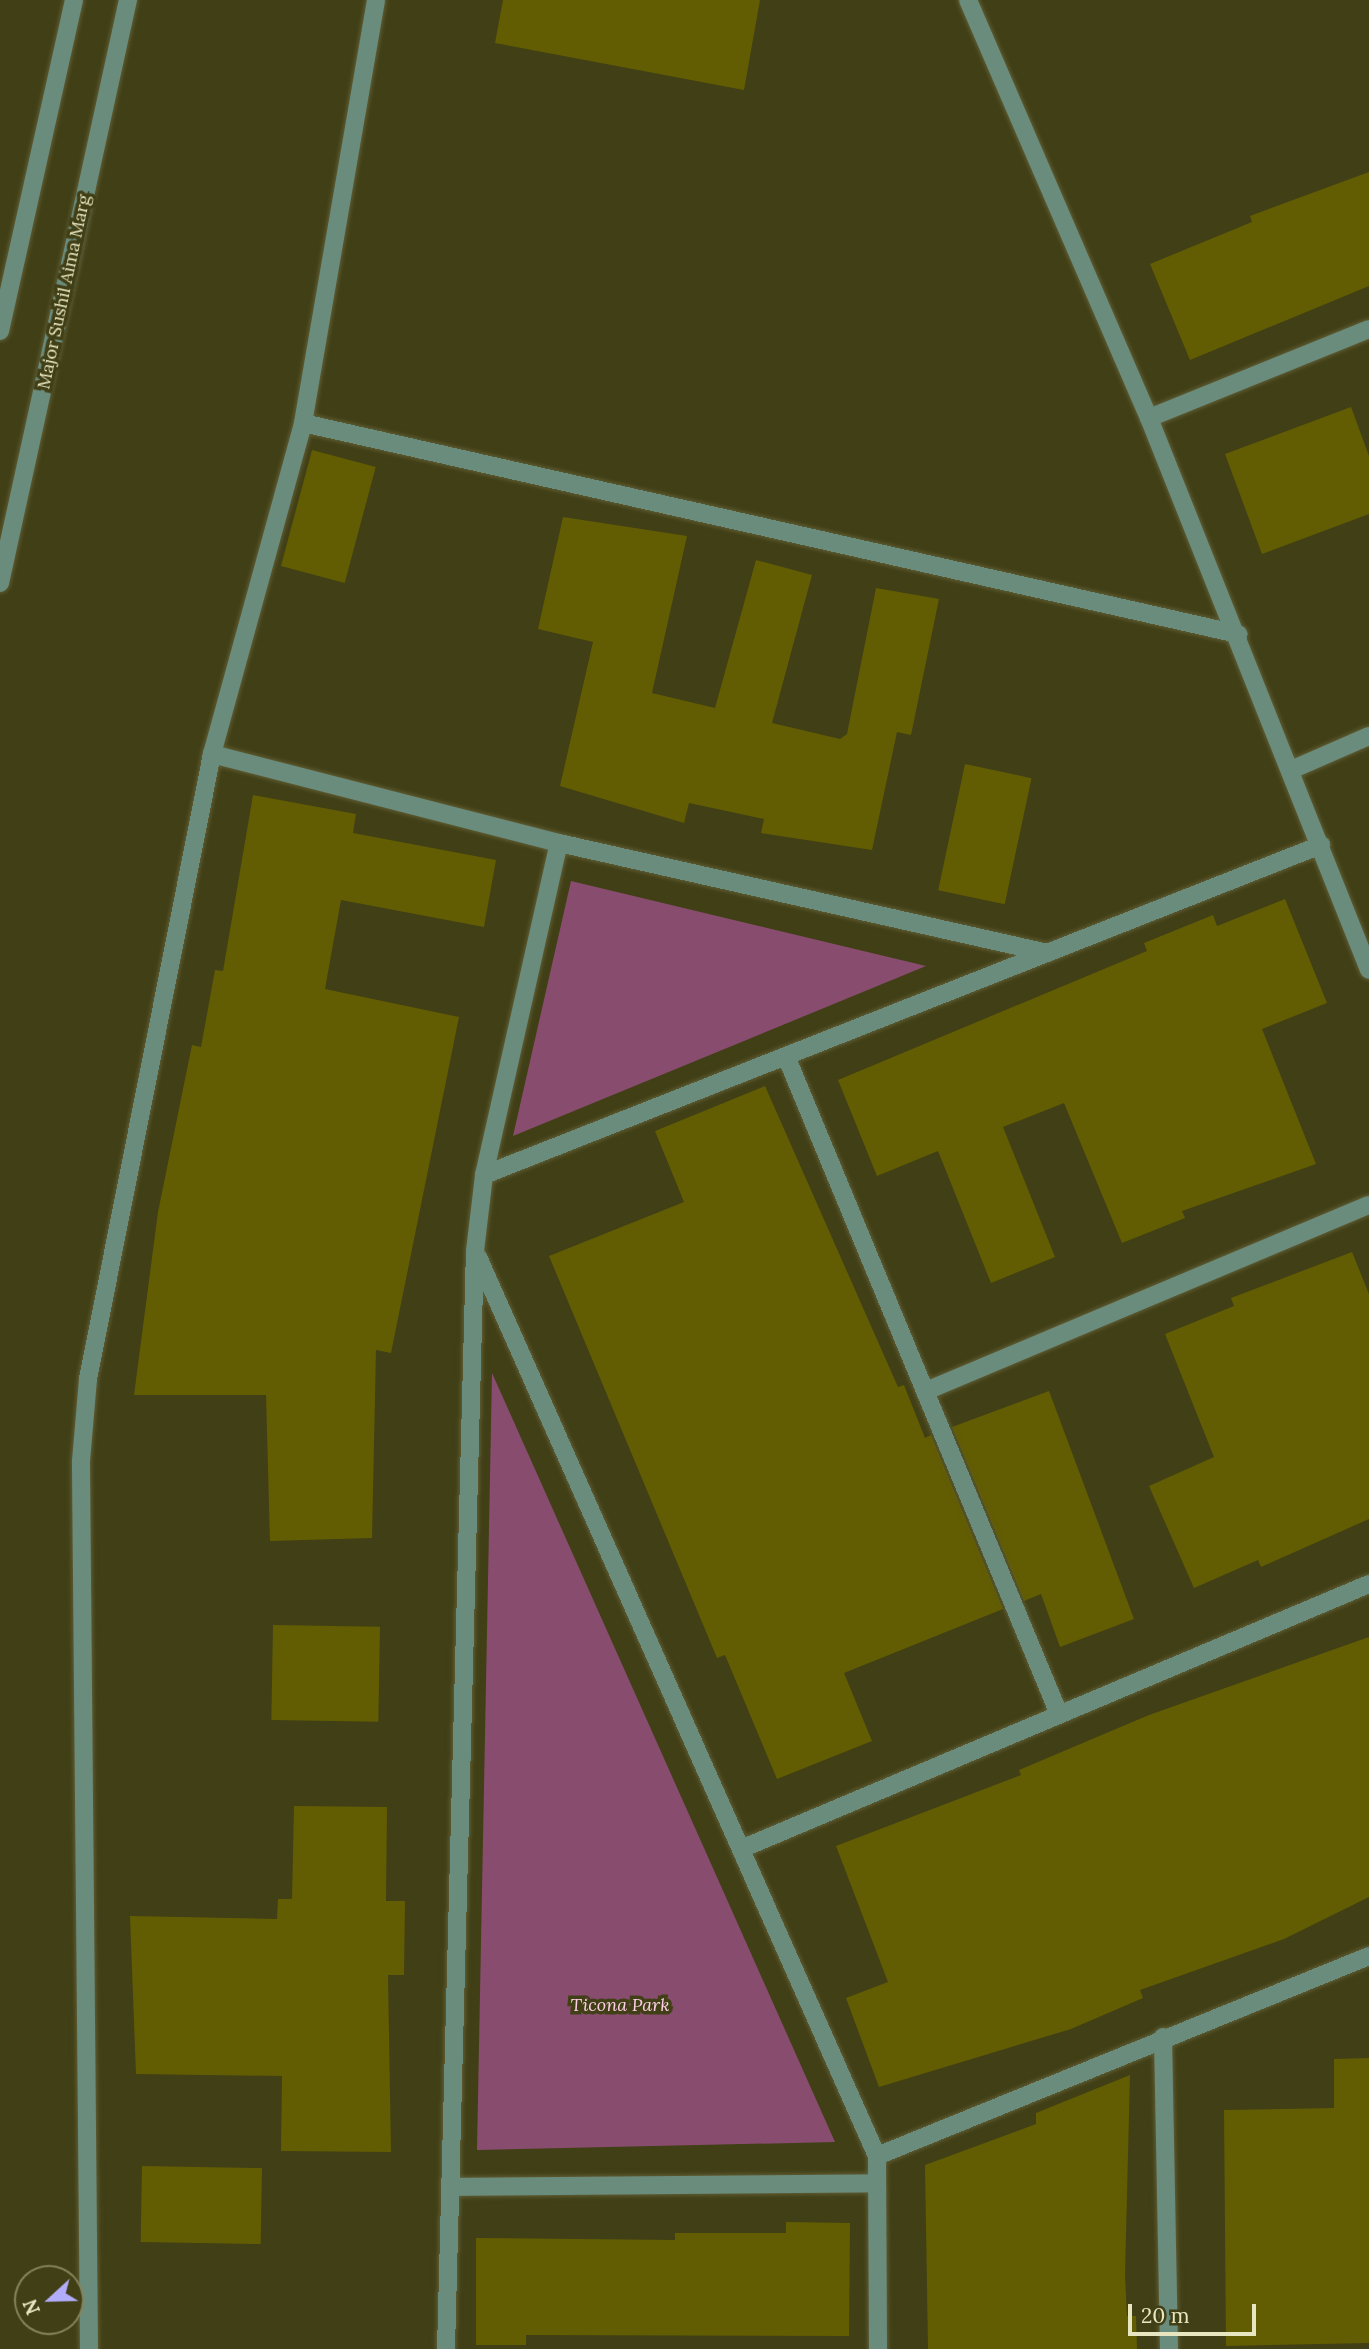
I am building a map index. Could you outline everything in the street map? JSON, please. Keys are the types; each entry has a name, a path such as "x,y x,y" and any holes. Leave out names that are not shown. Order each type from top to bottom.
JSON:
{"street":[{"path":"0,331 74,0"},
{"name":"Major Sushil Aima Marg","path":"0,583 128,0"},
{"path":"89,2349 81,1461 106,1275 212,754 303,423 376,0"},
{"path":"968,0 1149,418 1238,634 1369,970"},
{"path":"1149,418 1369,329"},
{"path":"303,423 1238,634"},
{"path":"1291,770 1369,736"},
{"path":"212,754 559,844 1048,953"},
{"path":"446,2349 475,1251 484,1175 559,844"},
{"path":"484,1175 1321,845"},
{"path":"786,1056 1059,1714"},
{"path":"926,1391 1369,1205"},
{"path":"475,1251 877,2156 878,2349"},
{"path":"741,1849 1369,1584"},
{"path":"877,2156 1163,2037 1369,1956"},
{"path":"1163,2037 1169,2349"},
{"path":"450,2187 877,2183"}],"green space":[{"path":"571,881 926,966 513,1136"},
{"name":"Ticona Park","path":"492,1373 712,1866 835,2142 477,2150"}],"building":[{"path":"503,0 760,0 744,90 495,43"},
{"path":"1369,172 1369,286 1190,360 1150,264 1252,222 1250,216"},
{"path":"1351,407 1369,456 1369,514 1262,554 1225,454"},
{"path":"312,450 376,467 345,583 281,566"},
{"path":"563,517 687,536 652,693 715,708 756,560 812,575 772,723 840,739 847,734 876,588 939,599 911,735 897,732 872,850 761,833 764,819 689,803 684,823 560,786 593,642 538,629"},
{"path":"965,764 1032,778 1005,904 938,890"},
{"path":"253,795 356,814 353,833 496,860 484,927 341,900 325,989 459,1017 391,1353 376,1350 372,1538 270,1541 266,1395 134,1395 158,1212 192,1045 201,1047 215,970 223,971"},
{"path":"1285,899 1327,1003 1262,1029 1316,1164 1182,1211 1185,1218 1122,1243 1064,1103 1003,1127 1055,1257 991,1283 938,1151 877,1176 838,1080 1147,951 1144,943 1213,915 1217,926"},
{"path":"765,1086 898,1387 904,1385 925,1438 931,1435 1003,1609 844,1673 872,1741 777,1779 725,1655 717,1658 549,1256 684,1202 655,1131"},
{"path":"1352,1252 1369,1294 1369,1519 1261,1567 1258,1560 1194,1588 1149,1486 1214,1457 1165,1334 1234,1306 1231,1298"},
{"path":"1049,1391 1134,1619 1060,1647 1041,1594 1024,1601 952,1427"},
{"path":"273,1625 380,1627 378,1722 271,1720"},
{"path":"1369,1637 1369,1897 1284,1939 1140,1990 1143,1998 1071,2029 879,2087 846,1998 888,1982 836,1846 1021,1775 1019,1770 1149,1715"},
{"path":"294,1806 387,1807 386,1901 405,1901 404,1975 388,1975 391,2152 281,2151 282,2076 136,2074 130,1916 277,1919 278,1899 292,1899"},
{"path":"1369,2058 1369,2343 1226,2346 1224,2110 1334,2108 1334,2059"},
{"path":"1130,2075 1125,2275 1127,2316 1136,2316 1137,2349 928,2349 925,2165 1036,2124 1036,2113"},
{"path":"142,2166 262,2168 261,2244 141,2242"},
{"path":"786,2222 850,2223 849,2336 526,2335 526,2345 476,2345 476,2238 675,2240 675,2233 786,2233"}]}
